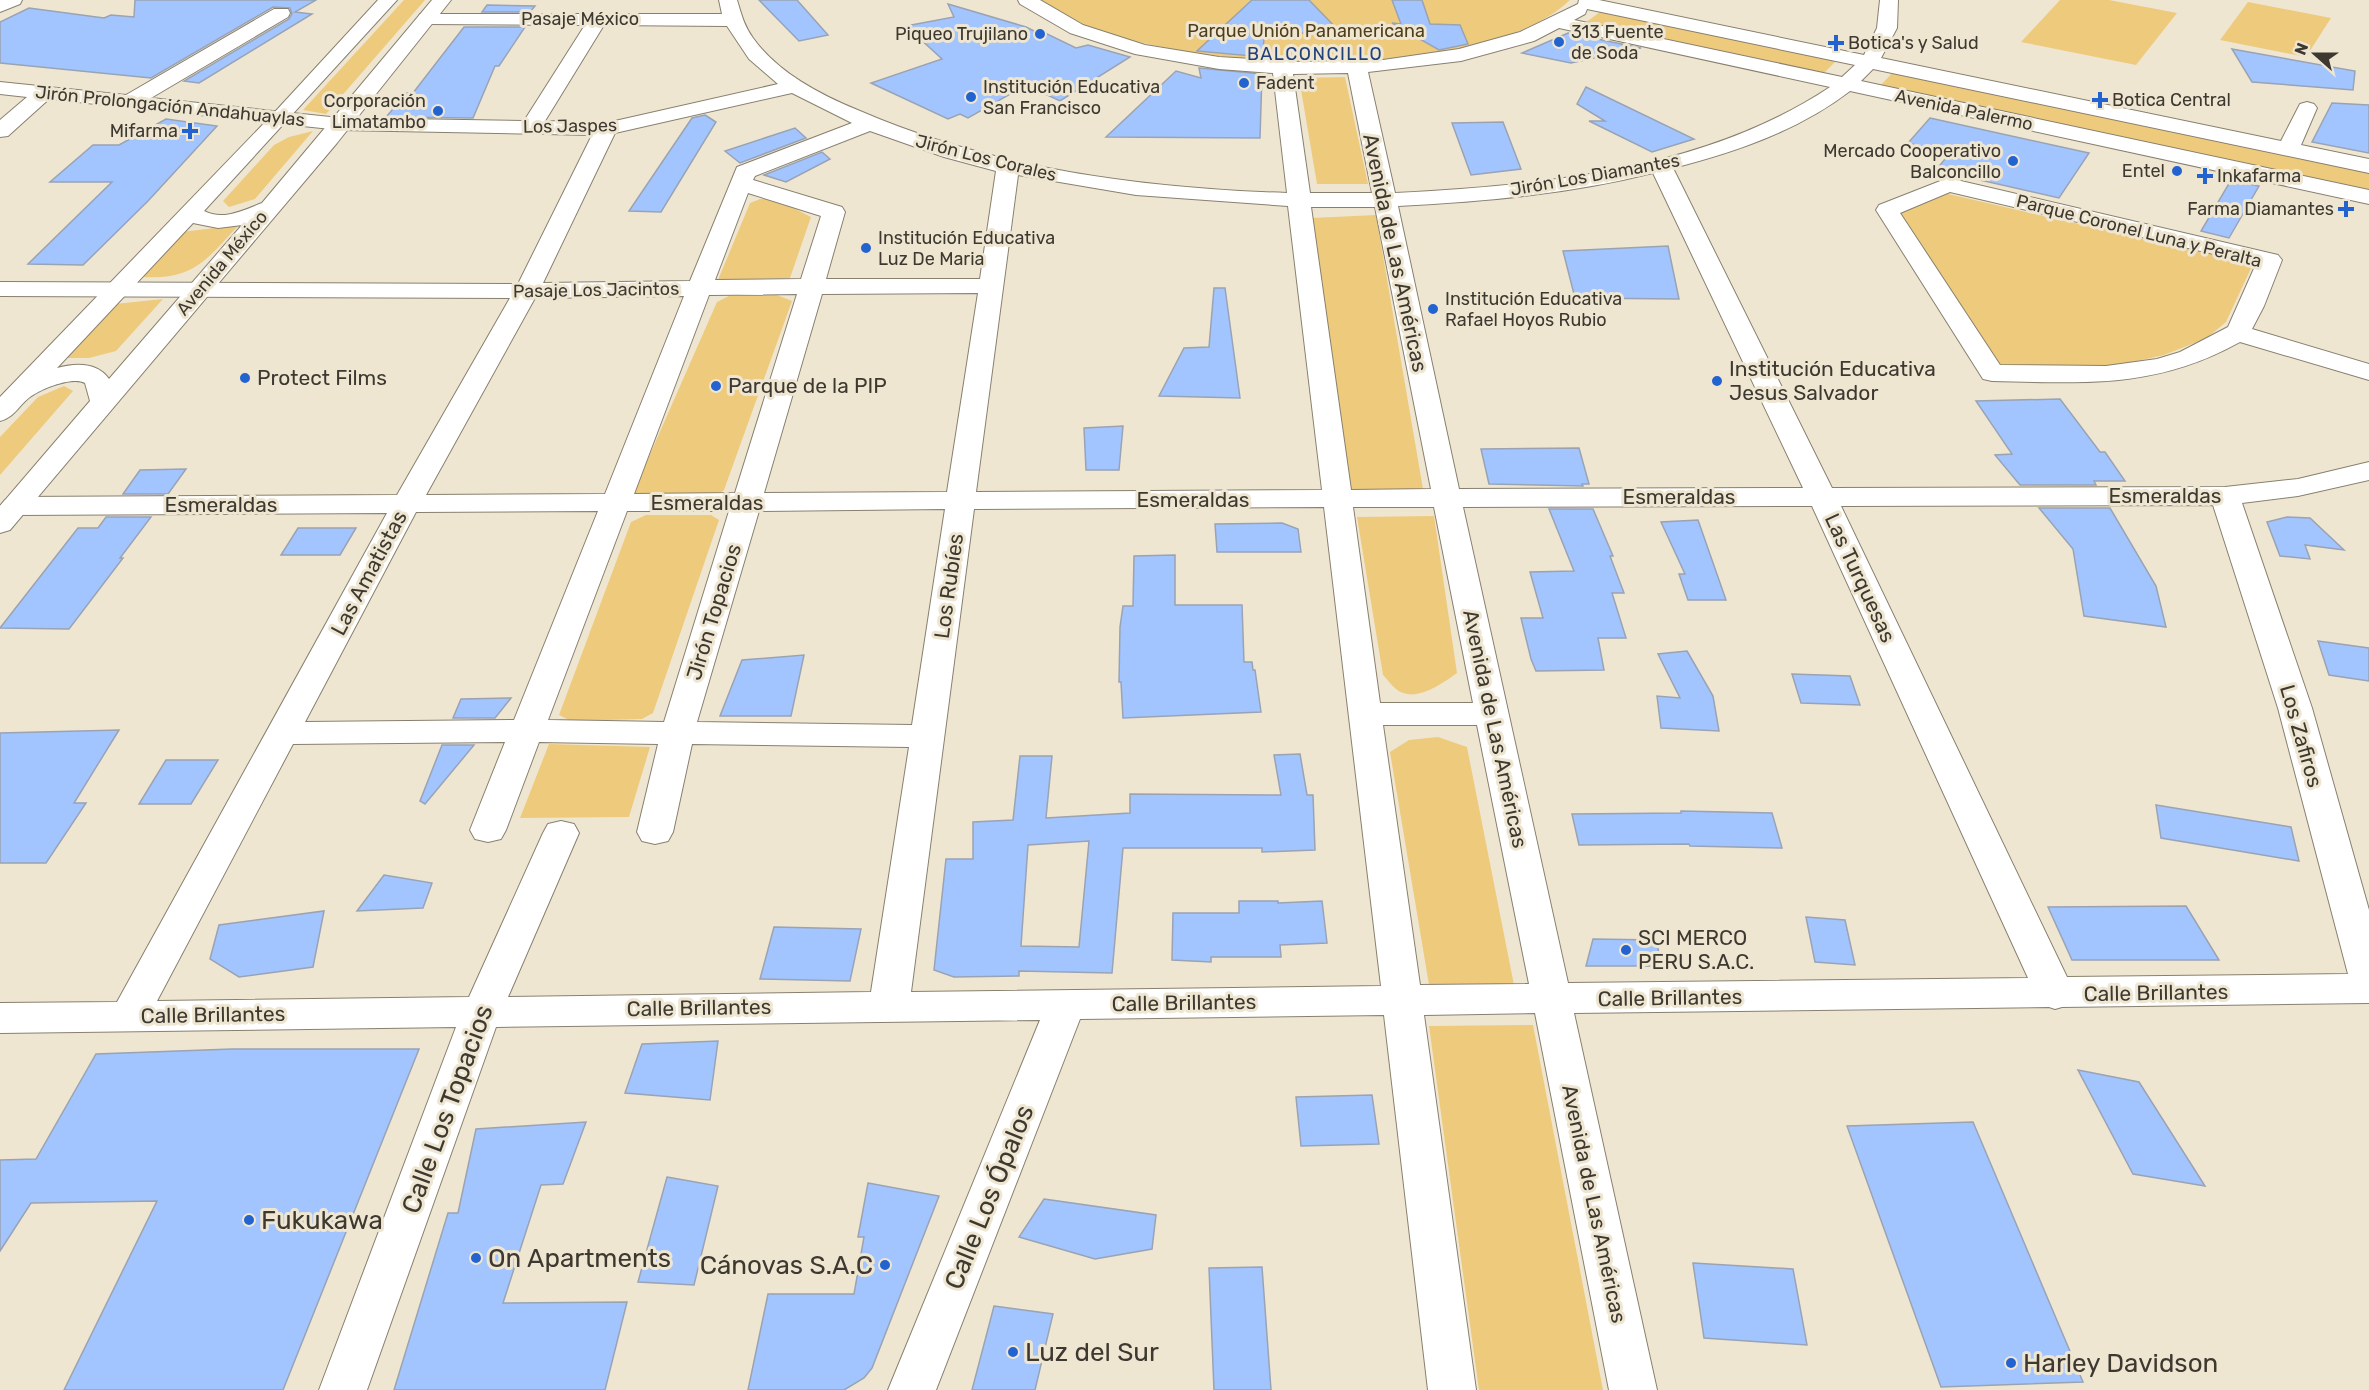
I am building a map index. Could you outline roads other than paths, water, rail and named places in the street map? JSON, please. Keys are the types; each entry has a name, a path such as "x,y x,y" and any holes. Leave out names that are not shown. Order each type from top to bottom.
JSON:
{"street":[{"path":"0,6 12,0"},
{"path":"0,412 253,147 388,0"},
{"name":"Avenida México","path":"7,515 340,124 442,0"},
{"path":"1027,0 1042,13 1118,44 1191,59 1282,68 1357,67 1406,63 1468,53 1525,37 1559,22 1587,1"},
{"name":"Jirón Los Diamantes","path":"1299,200 1385,200 1463,196 1545,187 1660,165 1721,148 1777,126 1804,112 1846,84 1869,62 1886,34 1890,20 1889,0"},
{"name":"Avenida Palermo","path":"1587,1 2369,166"},
{"name":"Pasaje México","path":"427,18 598,20 730,10"},
{"name":"Jirón Los Corales","path":"730,10 753,50 764,62 795,86 869,124 940,149 1008,167 1058,177 1165,191 1299,200"},
{"path":"129,102 281,13"},
{"path":"530,128 598,20"},
{"name":"Avenida Palermo","path":"1559,22 2369,197"},
{"name":"Avenida de Las Américas","path":"1357,67 1633,1390"},
{"path":"1282,68 1452,1390"},
{"name":"Los Jaspes","path":"340,124 606,129 795,86"},
{"name":"Jirón Prolongación Andahuaylas","path":"0,88 340,124"},
{"path":"0,131 45,92"},
{"path":"2288,149 2307,108"},
{"path":"253,147 297,131 340,124"},
{"path":"488,830 746,172 869,124"},
{"name":"Las Amatistas","path":"129,1016 406,504 527,291 606,129"},
{"name":"Las Turquesas","path":"1660,165 1822,497 2055,994"},
{"name":"Los Rubíes","path":"889,1006 1008,167"},
{"name":"Jirón Topacios","path":"654,832 677,733 834,212 741,184"},
{"name":"Parque Coronel Luna y Peralta","path":"1948,184 2270,260 2237,333 2209,349 2174,363 2138,372 2106,375 1992,373 1887,210 1948,184"},
{"path":"191,212 199,218 222,221 247,217 268,208"},
{"name":"Pasaje Los Jacintos","path":"0,289 527,291 992,286"},
{"path":"2237,333 2369,372"},
{"path":"19,393 58,376 83,372 93,375 100,381 104,402"},
{"name":"Esmeraldas","path":"7,515 406,504 2225,496 2265,494 2369,471"},
{"name":"Los Zafiros","path":"2225,496 2295,708 2369,978"},
{"path":"1365,714 1491,714"},
{"path":"283,733 527,731 928,736"},
{"name":"Calle Los Topacios","path":"343,1390 482,1011 561,832"},
{"name":"Calle Brillantes","path":"0,1018 2055,994 2369,988"},
{"name":"Calle Los Ópalos","path":"912,1390 1066,1004"}],"place":[{"name":"Piqueo Trujilano","path":"1040,34"},
{"name":"313 Fuente de Soda","path":"1559,42"},
{"name":"Botica's y Salud","path":"1836,43"},
{"name":"Fadent","path":"1244,83"},
{"name":"Institución Educativa San Francisco","path":"971,97"},
{"name":"Botica Central","path":"2100,100"},
{"name":"Corporación Limatambo","path":"438,111"},
{"name":"Mifarma","path":"190,131"},
{"name":"Mercado Cooperativo Balconcillo","path":"2013,161"},
{"name":"Entel","path":"2177,171"},
{"name":"Inkafarma","path":"2205,176"},
{"name":"Farma Diamantes","path":"2346,209"},
{"name":"Institución Educativa Luz De Maria","path":"866,248"},
{"name":"Institución Educativa Rafael Hoyos Rubio","path":"1433,309"},
{"name":"Protect Films","path":"245,378"},
{"name":"Institución Educativa Jesus Salvador","path":"1717,381"},
{"name":"Parque de la PIP","path":"716,386"},
{"name":"SCI MERCO PERU S.A.C.","path":"1626,950"},
{"name":"Fukukawa","path":"249,1220"},
{"name":"On Apartments","path":"476,1258"},
{"name":"Cánovas S.A.C","path":"885,1265"},
{"name":"Luz del Sur","path":"1013,1352"},
{"name":"Harley Davidson","path":"2011,1363"}],"district":[{"name":"BALCONCILLO","path":"1315,54"}],"park label":[{"name":"Parque Unión Panamericana","path":"1306,31"}]}
